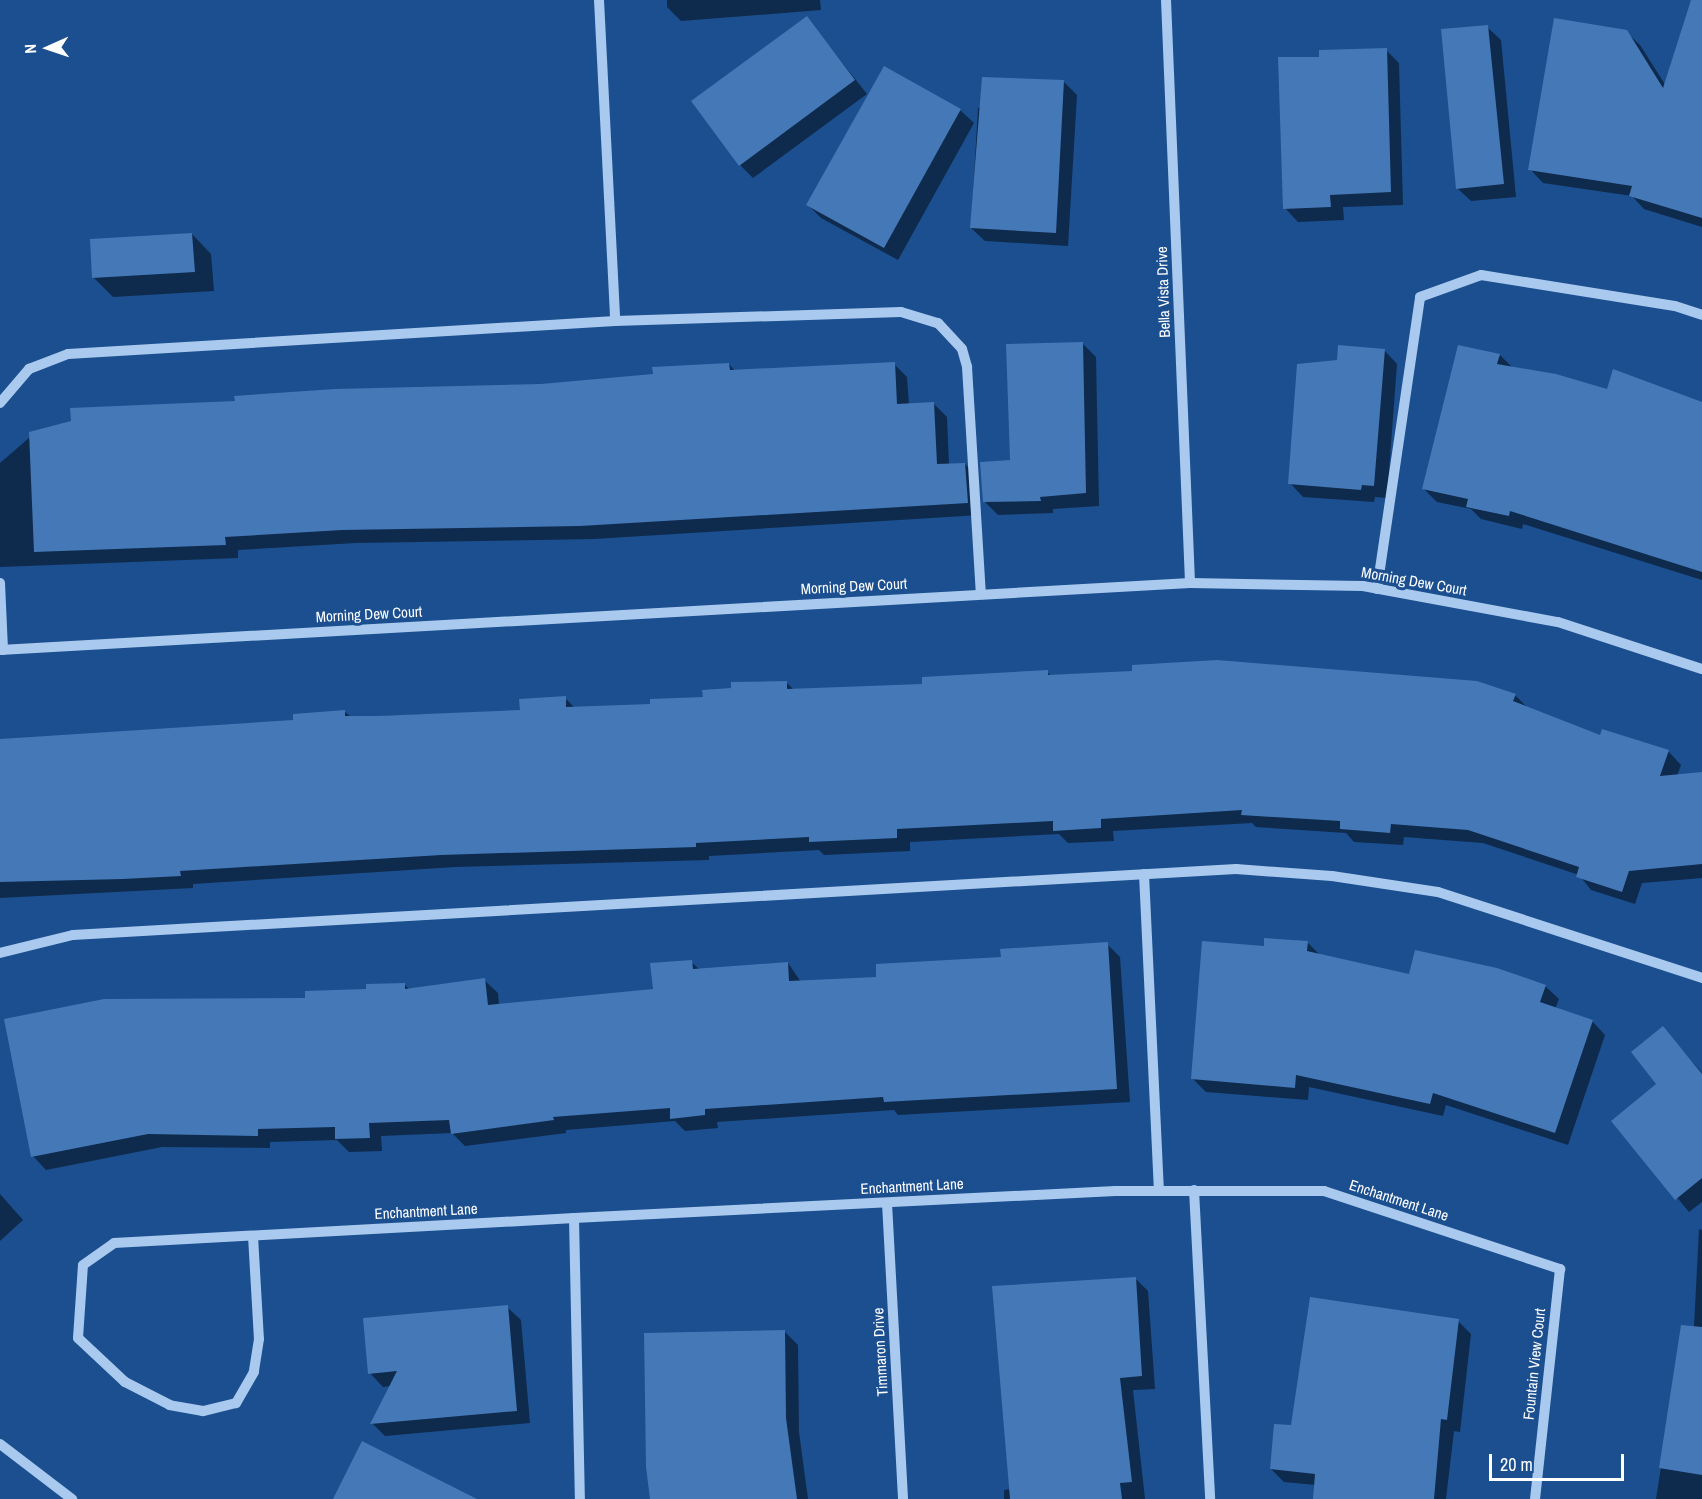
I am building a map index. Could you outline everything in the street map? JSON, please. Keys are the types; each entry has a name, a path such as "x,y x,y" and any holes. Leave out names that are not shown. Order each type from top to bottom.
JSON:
{"street":[{"path":"599,0 615,321"},
{"name":"Bella Vista Drive","path":"1166,0 1190,583"},
{"path":"1377,588 1420,297 1481,275 1675,306 1702,315"},
{"path":"0,403 29,369 68,354 615,321 901,312 938,323 962,349 967,367 981,594"},
{"path":"0,583 2,650"},
{"name":"Morning Dew Court","path":"2,650 1190,583 1377,588 1558,622 1701,669"},
{"path":"0,953 73,935 1236,869 1332,876 1438,892 1702,978"},
{"path":"1144,874 1159,1190"},
{"name":"Enchantment Lane","path":"253,1236 259,1339 254,1372 236,1403 203,1412 170,1405 125,1382 78,1338 83,1265 114,1243 1159,1190 1324,1191 1560,1269"},
{"path":"1194,1190 1210,1499"},
{"name":"Timmaron Drive","path":"887,1203 903,1499"},
{"path":"574,1218 580,1499"},
{"name":"Fountain View Court","path":"1535,1499 1560,1269"},
{"path":"0,1444 72,1499"}],"building":[{"path":"1691,0 1702,0 1702,218 1629,196 1632,186 1528,170 1554,18 1627,30 1663,88"},
{"path":"807,16 855,80 739,166 691,101"},
{"path":"1488,25 1504,184 1456,189 1441,29"},
{"path":"1387,48 1391,192 1330,195 1331,207 1283,209 1278,57 1319,57 1319,50"},
{"path":"884,66 961,109 884,248 806,205"},
{"path":"982,77 1064,80 1056,233 970,228"},
{"path":"192,233 195,272 92,278 90,239"},
{"path":"1083,342 1086,493 1040,497 1041,501 983,502 980,462 1010,460 1006,344"},
{"path":"1338,345 1385,349 1374,486 1362,485 1361,490 1288,484 1297,364 1337,360"},
{"path":"1458,345 1500,354 1497,364 1556,374 1607,389 1613,369 1702,402 1702,572 1510,511 1509,516 1466,507 1468,499 1422,489"},
{"path":"895,362 897,404 934,402 937,464 965,463 968,503 580,526 342,530 225,537 226,545 34,552 29,432 71,421 70,408 235,401 234,396 335,389 541,384 653,374 652,367 729,363 730,370"},
{"path":"1217,660 1477,681 1516,694 1513,701 1600,735 1602,729 1669,750 1660,776 1702,772 1702,864 1629,871 1622,892 1576,877 1579,867 1468,830 1391,824 1390,833 1340,829 1340,821 1241,815 1242,810 1101,819 1101,828 1053,831 1053,821 897,829 897,838 809,842 809,837 696,843 696,847 441,855 180,871 181,876 0,882 0,739 293,720 293,714 345,710 345,716 377,716 520,710 519,699 566,696 566,707 650,704 650,699 703,697 702,690 731,688 731,682 787,681 787,689 922,684 922,677 1048,670 1048,675 1132,671 1132,665"},
{"path":"1264,938 1308,941 1307,951 1409,974 1415,950 1497,968 1546,985 1540,1002 1593,1020 1555,1133 1433,1093 1430,1104 1296,1075 1295,1088 1191,1079 1202,941 1264,946"},
{"path":"1108,942 1117,1089 884,1102 883,1097 705,1109 705,1115 670,1119 670,1108 553,1117 554,1120 451,1134 449,1120 369,1123 370,1138 335,1139 335,1127 258,1129 258,1136 148,1134 31,1157 4,1019 104,999 305,998 305,991 366,989 366,984 405,983 405,989 485,978 488,1005 653,989 650,963 692,960 693,969 788,962 789,981 876,977 876,964 1001,957 1000,949"},
{"path":"1663,1026 1702,1074 1702,1178 1675,1200 1611,1121 1656,1084 1631,1052"},
{"path":"1136,1277 1142,1376 1120,1378 1132,1482 1120,1483 1122,1499 1010,1499 992,1286"},
{"path":"1310,1297 1459,1319 1447,1420 1441,1419 1434,1499 1313,1499 1315,1474 1270,1469 1274,1424 1291,1425"},
{"path":"508,1305 517,1411 370,1424 397,1371 368,1374 363,1318"},
{"path":"1681,1325 1702,1327 1702,1475 1659,1468"},
{"path":"785,1330 786,1418 797,1499 650,1499 646,1467 644,1333"},
{"path":"362,1441 477,1499 333,1499"}]}
